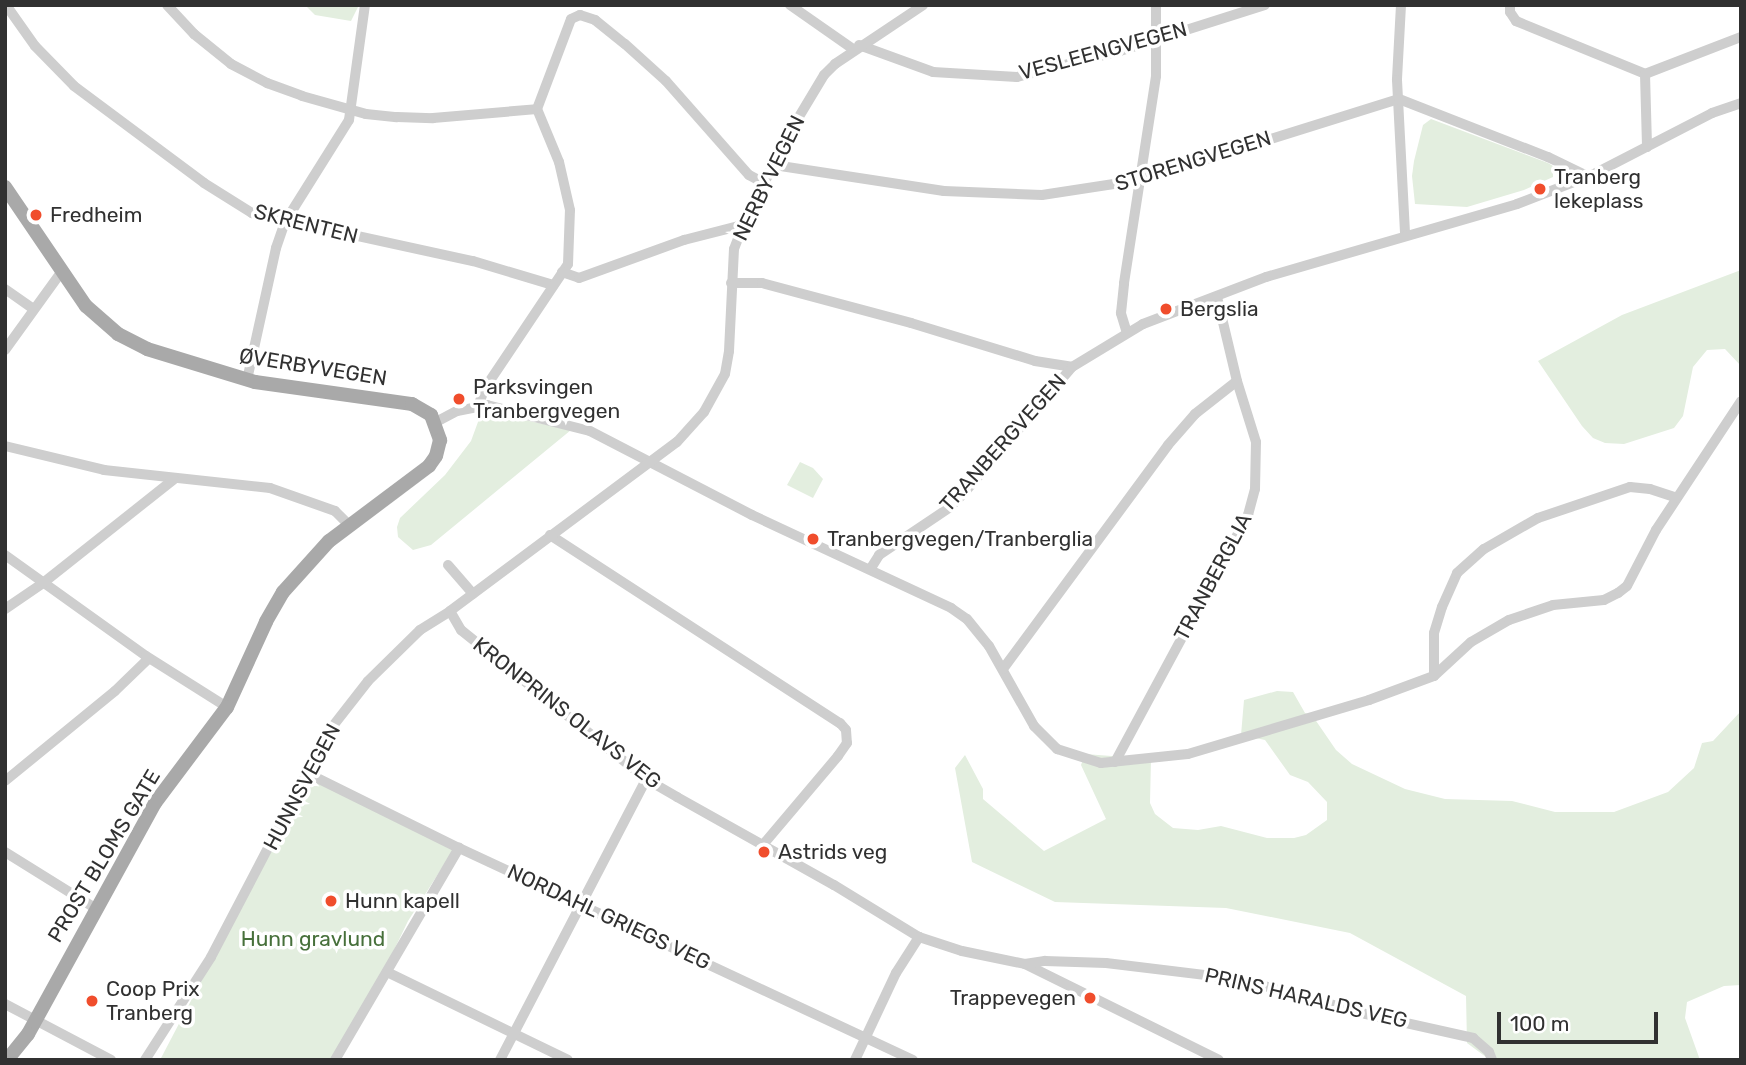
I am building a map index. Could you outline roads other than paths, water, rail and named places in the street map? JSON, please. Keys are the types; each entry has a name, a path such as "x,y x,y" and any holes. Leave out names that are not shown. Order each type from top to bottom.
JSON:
{"main road":[{"name":"ØVERBYVEGEN","path":"5,187 86,306 118,334 147,349 247,380 412,404 428,412 436,422"},
{"name":"PROST BLOMS GATE","path":"7,1060 35,1020 155,803 227,707 266,622 283,592 312,557 433,461 440,440 436,422"}],"street":[{"name":"SKRENTEN","path":"6,5 52,66 108,113 231,202 252,213 473,261 553,285"},
{"path":"167,5 194,34 231,64 267,83 351,110 397,117 433,118 537,109"},
{"path":"247,380 276,248 285,222 349,120 365,5"},
{"name":"VESLEENGVEGEN","path":"790,5 856,47 933,72 1017,77 1158,39 1265,5"},
{"name":"NERBYVEGEN","path":"649,463 677,442 718,391 729,351 734,249 764,183 824,75 856,47 923,5"},
{"path":"1127,333 1122,304 1156,76 1156,5"},
{"path":"1401,5 1399,99 1405,234"},
{"path":"1510,5 1510,12 1516,21 1645,74 1741,37"},
{"path":"478,406 485,388 568,264 570,210 559,162 537,109 571,19 580,15 600,24 666,81 744,177 764,183"},
{"path":"1645,74 1647,146"},
{"path":"1399,99 1548,157 1587,176"},
{"name":"STORENGVEGEN","path":"774,165 944,191 989,195 1042,195 1140,180 1399,99"},
{"name":"TRANBERGVEGEN","path":"871,568 879,555 950,508 1072,367 1127,333 1175,310 1266,277 1405,234 1517,204 1587,176 1712,113 1741,103"},
{"path":"562,272 579,278 684,240 743,225"},
{"path":"5,350 62,271"},
{"path":"731,283 770,285 911,323 1035,362 1072,367"},
{"path":"5,289 34,309"},
{"name":"TRANBERGLIA","path":"1115,762 1248,515 1258,464 1250,416 1237,381 1217,297"},
{"path":"1003,669 1168,446 1195,414 1237,381"},
{"path":"436,422 457,411 494,405 590,430 763,520 871,568 951,608 967,619 1003,669 1034,726 1058,749 1101,763 1188,754 1360,704 1434,676 1471,642 1509,620 1553,605 1604,600 1618,593 1627,586 1656,530 1741,401"},
{"path":"5,446 104,470 238,484 295,494 335,511 349,525"},
{"name":"HUNNSVEGEN","path":"145,1060 211,957 265,856 305,772 329,731 368,681 421,630 649,463"},
{"path":"5,609 43,583 174,479"},
{"path":"1434,676 1434,633 1442,607 1457,573 1484,549 1538,518 1630,487 1677,498"},
{"path":"550,535 840,723 846,730 847,743 838,756 762,846"},
{"path":"5,555 149,659 227,707"},
{"path":"448,565 472,594"},
{"name":"KRONPRINS OLAVS VEG","path":"450,611 461,630 646,779 919,937 962,951 1025,964 1219,1060"},
{"path":"5,782 149,659"},
{"name":"NORDAHL GRIEGS VEG","path":"305,772 459,848 913,1060"},
{"path":"500,1060 646,779"},
{"path":"335,1060 459,848"},
{"path":"5,852 95,908"},
{"path":"855,1060 864,1037 919,937"},
{"name":"PRINS HARALDS VEG","path":"1025,964 1045,961 1106,964 1239,979 1366,1014 1473,1038 1489,1052 1492,1060"},
{"path":"387,972 568,1060"},
{"path":"5,1004 111,1060"}],"place":[{"name":"Tranberg lekeplass","path":"1540,189"},
{"name":"Fredheim","path":"36,215"},
{"name":"Bergslia","path":"1166,309"},
{"name":"Parksvingen Tranbergvegen","path":"459,399"},
{"name":"Tranbergvegen/Tranberglia","path":"813,539"},
{"name":"Astrids veg","path":"764,852"},
{"name":"Hunn kapell","path":"331,901"},
{"name":"Trappevegen","path":"1090,998"},
{"name":"Coop Prix Tranberg","path":"92,1001"}],"park label":[{"name":"Hunn gravlund","path":"313,939"}]}
